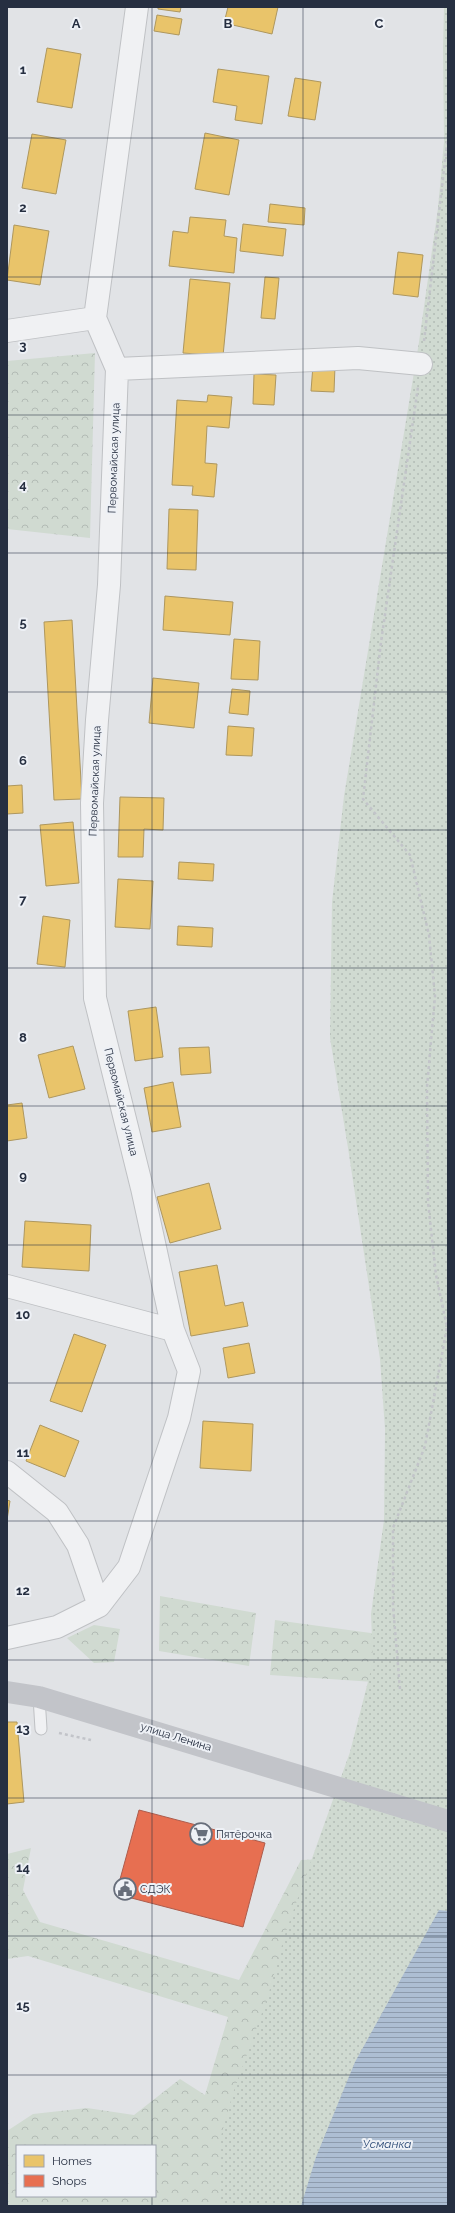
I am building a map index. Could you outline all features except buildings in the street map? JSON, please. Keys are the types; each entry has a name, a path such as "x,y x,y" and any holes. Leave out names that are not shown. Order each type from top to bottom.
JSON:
{"main road":[{"name":"улица Ленина","path":"7,1692 39,1697 448,1821"}],"street":[{"path":"7,331 95,318 137,7"},
{"name":"Первомайская улица","path":"95,318 117,369 109,585 97,720 92,803 95,998 142,1188 173,1330 190,1371 179,1418 129,1567 99,1606"},
{"path":"117,369 358,358 421,364"},
{"path":"7,1286 173,1330"},
{"path":"7,1472 57,1512 78,1545 99,1606 57,1627 7,1638"}],"lane":[{"path":"39,1697 41,1729"}],"path":[{"path":"400,1689 393,1606 393,1528 425,1446 447,1327 436,1275 428,1202 427,1087 435,996 430,935 410,855 363,799 381,642 421,364 448,135"}],"green space":[{"path":"444,7 448,7 448,2206 219,2206 219,2143 233,2093 268,1996 285,1934 350,1752 373,1662 371,1614 384,1520 385,1429 380,1359 330,1038 332,902 344,796 419,342 438,208 444,142"},
{"path":"95,353 90,538 7,529 7,361"},
{"path":"160,1596 256,1613 249,1666 159,1651"},
{"path":"275,1620 378,1634 374,1682 270,1675"},
{"path":"94,1625 120,1629 114,1662 94,1663 67,1638"},
{"path":"31,1848 23,1890 40,1922 239,1980 301,1860 373,1857 268,2206 7,2206 7,2131 33,2114 87,2108 134,2115 180,2079 205,2095 228,2017 28,1956 7,1959 7,1854"}],"water":[{"name":"Усманка","path":"439,1910 448,1911 448,2206 301,2206 316,2157 355,2062"}],"place":[{"name":"Пятёрочка","path":"201,1834"},
{"name":"СДЭК","path":"125,1889"}]}
